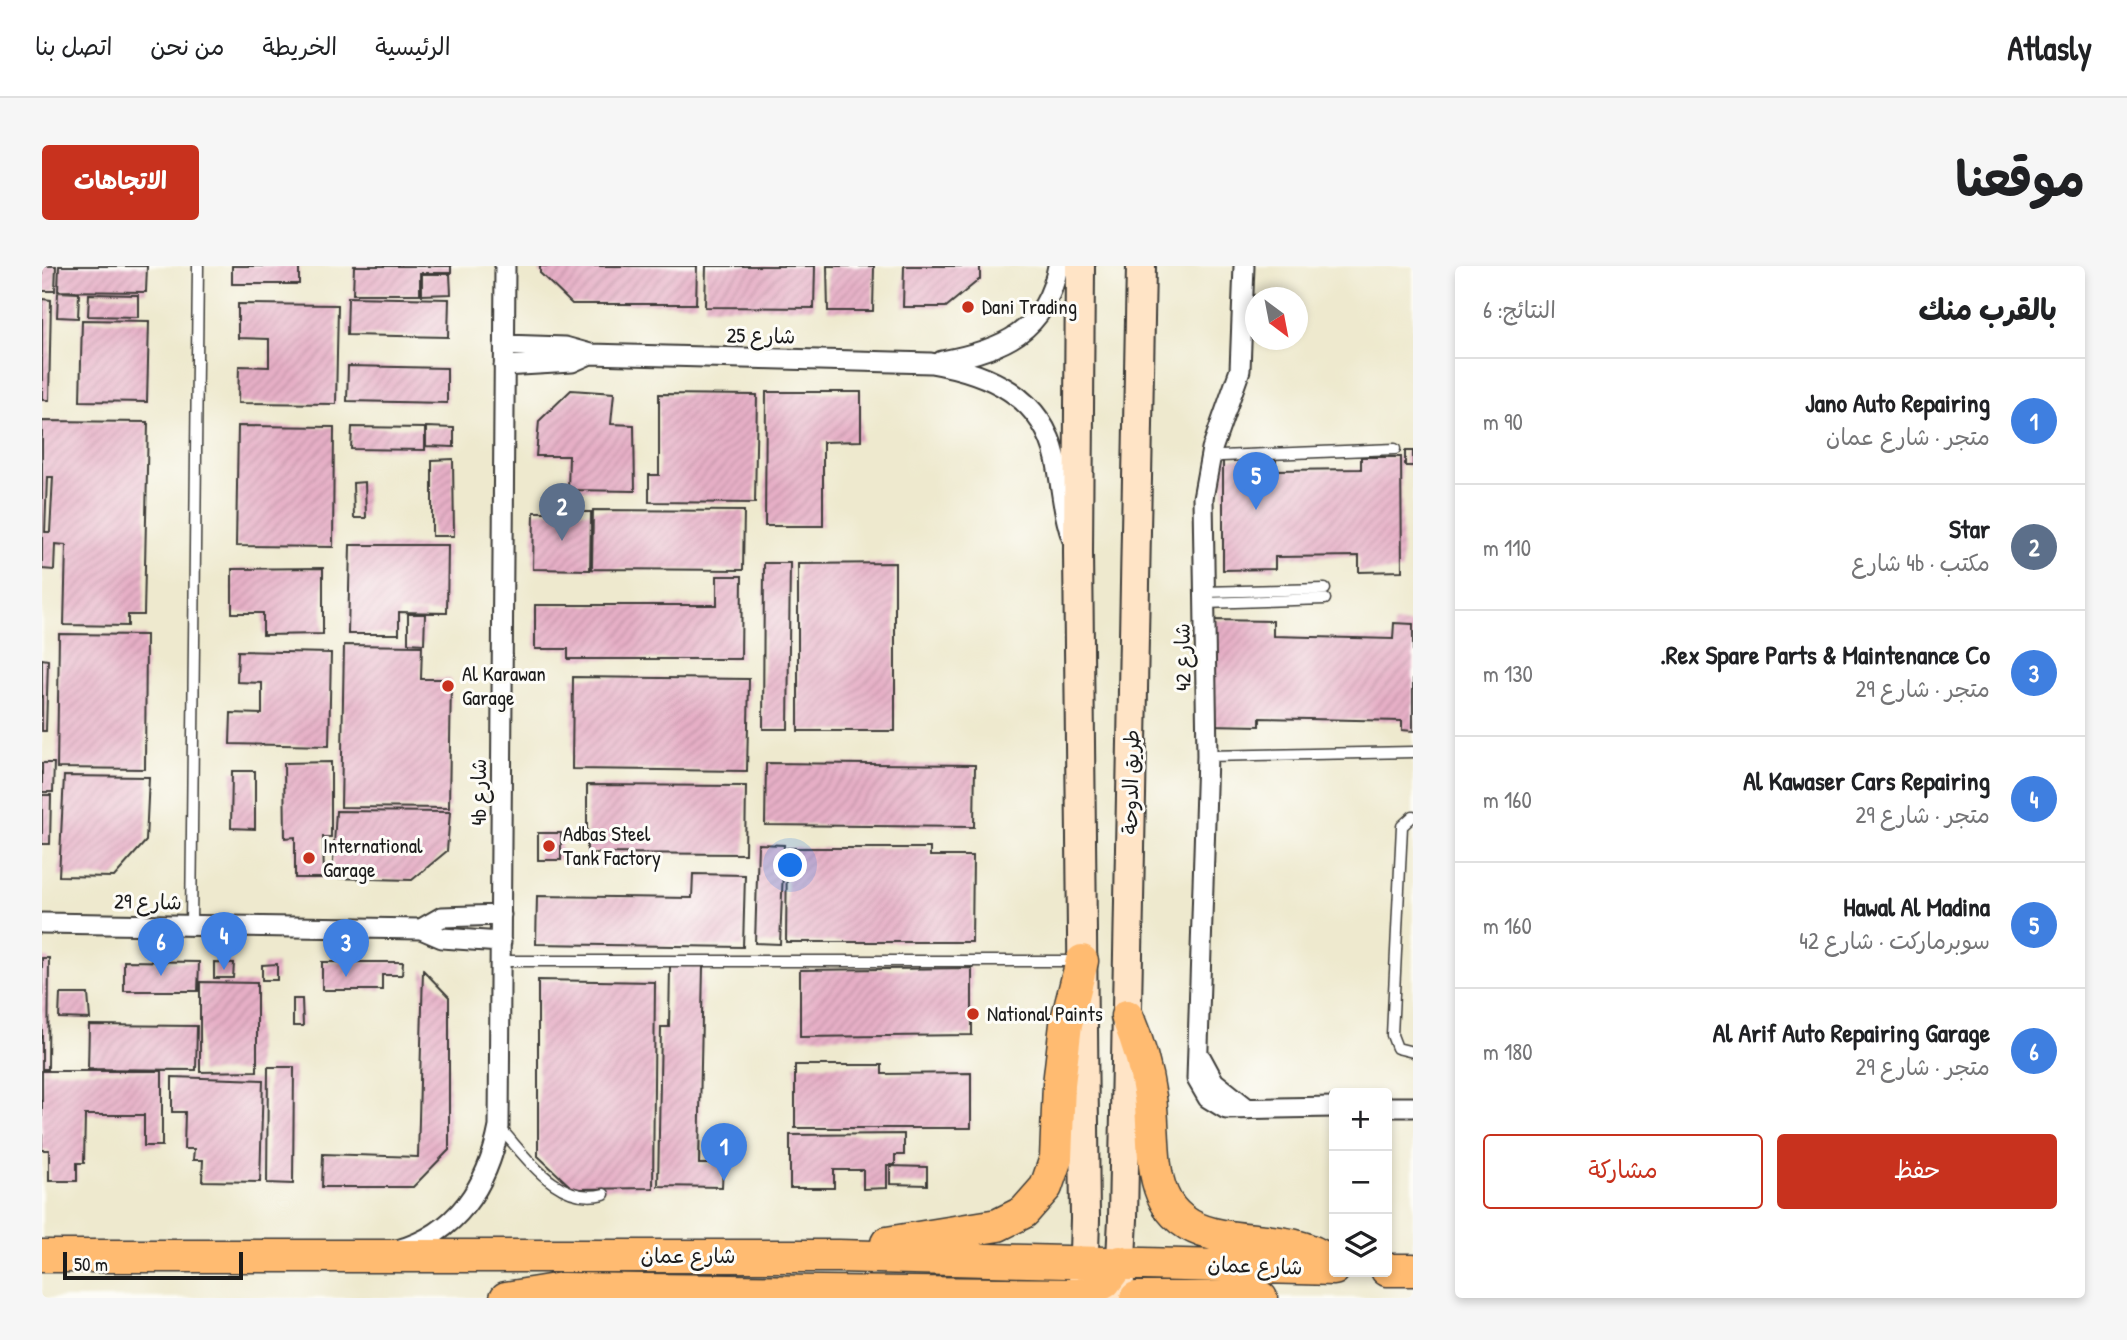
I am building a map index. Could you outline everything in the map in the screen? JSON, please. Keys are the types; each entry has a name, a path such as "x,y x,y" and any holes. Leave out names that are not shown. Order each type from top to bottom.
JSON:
{"main road":[{"path":"1080,266 1077,552 1082,961 1082,1296"},
{"name":"طريق الدوحة","path":"1119,1298 1141,266"},
{"path":"838,1256 893,1242 998,1225 1024,1212 1037,1199 1052,1172 1056,1158 1065,1034 1082,961"},
{"path":"1127,1016 1148,1084 1154,1174 1173,1211 1198,1230 1292,1245 1322,1256 1329,1262"},
{"name":"شارع عمان","path":"42,1256 838,1256 1329,1267"},
{"path":"506,1298 562,1289 1082,1296 1105,1282 1120,1262"},
{"path":"1392,1270 1413,1270"},
{"path":"1136,1298 1261,1298"}],"street":[{"name":"4b شارع","path":"377,1256 408,1247 437,1233 461,1212 485,1178 493,1158 499,1127 505,266"},
{"name":"شارع 25","path":"504,345 565,347 590,355 931,363 982,354 1016,337 1042,309 1058,266"},
{"name":"شارع 42","path":"1244,266 1240,370 1208,460 1203,498 1207,756 1200,1053 1214,1082 1248,1109 1329,1107"},
{"name":"شارع 25","path":"504,366 572,362 590,355"},
{"name":"شارع 25","path":"931,363 995,381 1024,400 1036,413 1052,444 1064,516 1077,552"},
{"name":"شارع 29","path":"421,929 442,917 501,915"},
{"name":"شارع 29","path":"42,923 421,929 442,938 500,951"},
{"path":"1392,1107 1413,1107"}],"lane":[{"path":"191,925 198,266"},
{"path":"1208,460 1221,456 1395,449"},
{"path":"1204,597 1325,594"},
{"path":"1207,756 1413,752"},
{"path":"1413,816 1402,826 1392,1035 1397,1048 1413,1052"},
{"path":"500,951 1082,961"},
{"path":"499,1127 564,1191 584,1197 604,1194"}],"building":[{"path":"42,266 56,266 55,291 42,291"},
{"path":"59,266 147,266 146,292 58,291"},
{"path":"232,266 299,266 299,284 232,284"},
{"path":"354,266 451,266 451,273 420,273 420,294 353,294"},
{"path":"540,266 697,266 696,304 572,304 540,273"},
{"path":"706,266 815,266 814,308 705,307"},
{"path":"827,266 874,266 873,311 828,311"},
{"path":"904,266 980,266 980,279 946,307 903,307"},
{"path":"422,274 450,274 451,294 422,295"},
{"path":"58,292 79,293 78,318 57,317"},
{"path":"89,294 138,295 138,317 88,316"},
{"path":"348,297 449,299 448,337 347,335"},
{"path":"42,299 51,300 49,400 42,400"},
{"path":"238,304 338,305 336,404 238,403 239,366 269,367 269,339 238,338"},
{"path":"82,320 149,321 147,402 80,401"},
{"path":"348,366 447,368 447,403 347,401"},
{"path":"571,390 614,393 611,424 634,425 635,491 568,490 569,456 536,456 539,421"},
{"path":"766,392 861,392 861,441 823,442 823,526 765,526"},
{"path":"659,394 757,395 755,503 649,502 649,475 659,475"},
{"path":"42,421 148,422 144,615 128,615 128,626 64,625 66,545 55,544 54,570 42,569","holes":["47,477 53,477 50,532 45,532"]},
{"path":"238,426 334,427 333,547 236,546"},
{"path":"352,427 425,428 425,450 351,449"},
{"path":"426,427 454,428 454,447 426,446"},
{"path":"1405,451 1413,451 1413,466 1405,466"},
{"path":"1361,457 1401,457 1402,571 1359,572 1359,556 1275,557 1275,569 1223,570 1223,458 1276,458 1276,470 1361,469"},
{"path":"453,459 454,536 432,536 432,460"},
{"path":"365,482 366,518 354,518 353,483"},
{"path":"593,510 744,511 743,570 592,569"},
{"path":"534,512 591,512 590,570 533,569"},
{"path":"350,545 448,545 447,613 399,612 399,634 348,634"},
{"path":"764,563 790,563 788,729 763,729"},
{"path":"895,563 895,731 798,731 798,564"},
{"path":"323,568 323,634 263,635 263,613 232,613 232,569"},
{"path":"717,576 742,576 741,659 568,659 568,649 535,649 535,605 717,605"},
{"path":"408,614 425,614 424,644 408,643"},
{"path":"1211,620 1273,621 1273,636 1393,639 1394,623 1413,624 1413,731 1402,730 1402,721 1260,718 1260,726 1209,725"},
{"path":"59,634 146,635 145,769 57,768"},
{"path":"344,645 422,646 421,679 451,679 449,808 341,807"},
{"path":"238,651 331,653 329,746 230,744 231,713 262,714 262,683 237,682"},
{"path":"42,659 48,660 46,731 42,731"},
{"path":"573,677 749,679 747,771 572,769"},
{"path":"331,762 331,837 323,837 324,878 295,878 295,837 285,838 284,763"},
{"path":"42,763 54,763 53,792 42,792"},
{"path":"766,763 975,765 974,827 765,825"},
{"path":"232,771 255,771 255,829 231,828"},
{"path":"64,776 149,777 146,841 114,877 59,876"},
{"path":"587,785 746,786 745,854 587,853"},
{"path":"42,795 51,795 50,844 42,844"},
{"path":"336,811 450,812 447,851 412,880 332,878"},
{"name":"Adbas Steel Tank Factory","path":"538,833 561,833 561,860 538,860"},
{"path":"758,844 784,845 780,944 755,943"},
{"path":"787,848 930,848 930,856 973,856 972,942 786,942"},
{"path":"693,874 745,875 743,947 536,944 537,896 692,898"},
{"path":"42,958 49,958 48,1069 42,1069"},
{"path":"124,961 199,962 198,991 124,991"},
{"path":"214,962 234,963 233,978 214,978"},
{"path":"322,962 403,962 402,975 382,975 382,990 322,990"},
{"path":"277,964 277,980 262,980 262,965"},
{"path":"670,965 703,966 699,1164 723,1164 722,1187 658,1186 661,1027 669,1027"},
{"path":"972,968 972,1035 800,1037 800,970"},
{"path":"423,970 449,997 449,1150 413,1187 322,1187 323,1154 418,1157"},
{"path":"538,980 655,982 653,1188 573,1189 538,1156"},
{"path":"200,982 257,983 257,1071 200,1072"},
{"path":"60,994 88,994 90,1019 59,1018"},
{"path":"293,999 302,999 303,1026 293,1026"},
{"path":"89,1025 197,1026 196,1070 88,1069"},
{"path":"795,1065 882,1065 882,1074 971,1073 971,1128 795,1128"},
{"path":"268,1067 294,1067 293,1184 267,1183"},
{"path":"42,1071 162,1071 162,1146 144,1146 144,1115 85,1115 84,1163 77,1163 77,1181 49,1181 49,1150 42,1150"},
{"path":"172,1077 263,1080 260,1182 202,1181 203,1160 193,1160 194,1149 184,1149 185,1112 172,1112"},
{"path":"904,1134 904,1155 895,1155 895,1165 887,1165 887,1188 863,1189 863,1170 834,1170 834,1188 790,1188 790,1135"},
{"path":"890,1166 927,1167 927,1185 890,1184"}],"place":[{"name":"Dani Trading","path":"968,307"},
{"name":"Hawal Al Madina","path":"1256,510"},
{"name":"Star","path":"562,541"},
{"name":"Al Karawan Garage","path":"448,686"},
{"name":"Adbas Steel Tank Factory","path":"549,846"},
{"name":"International Garage","path":"309,858"},
{"name":"Al Kawaser Cars Repairing","path":"224,970"},
{"name":"Al Arif Auto Repairing Garage","path":"161,976"},
{"name":"Rex Spare Parts & Maintenance Co.","path":"346,977"},
{"name":"National Paints","path":"973,1014"},
{"name":"Jano Auto Repairing","path":"724,1181"}]}
